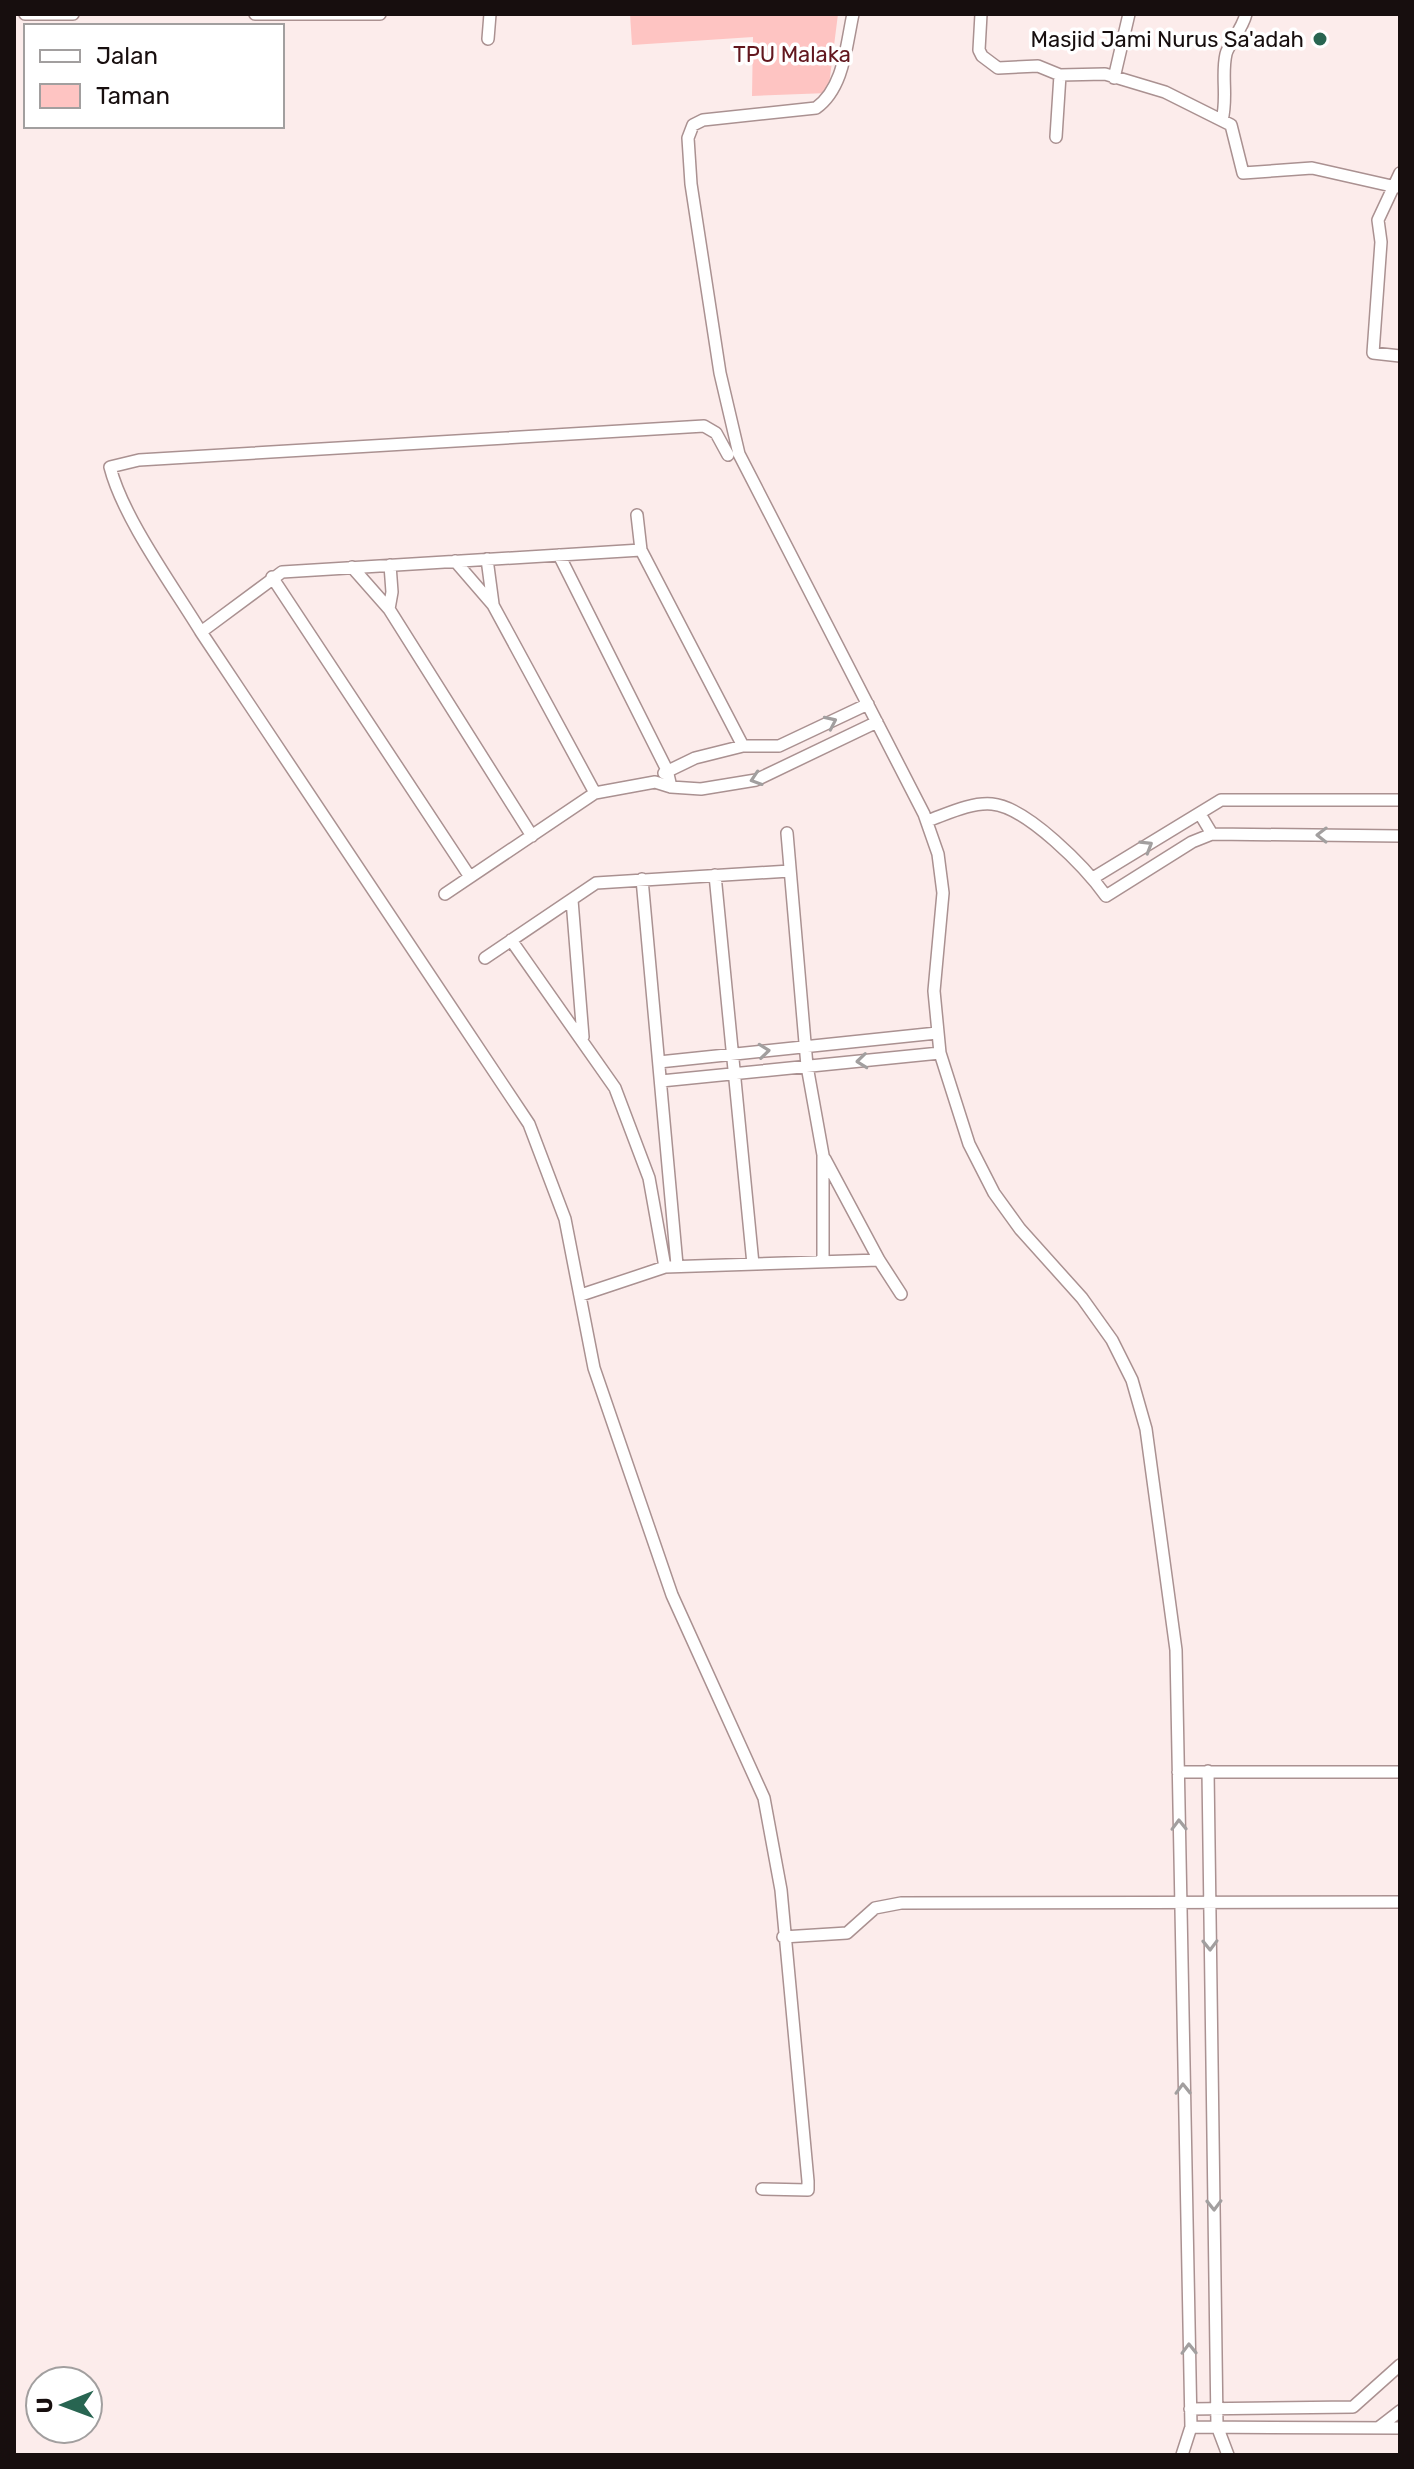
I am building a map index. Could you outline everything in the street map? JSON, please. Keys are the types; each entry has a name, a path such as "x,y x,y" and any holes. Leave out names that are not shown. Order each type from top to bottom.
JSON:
{"street":[{"path":"28,19 73,14"},
{"path":"255,14 380,14"},
{"path":"488,39 490,14"},
{"path":"853,14 838,78 828,99 816,108 703,120 693,125 688,138 703,270 720,373 739,454 927,821 938,854 943,893 934,991 937,1033 940,1053 969,1144 994,1193 1020,1229 1082,1298 1112,1340 1132,1380 1146,1429 1176,1650 1178,1901 1191,2427 1182,2455"},
{"path":"981,14 982,56 998,68 1038,66 1060,75 1105,74 1165,92 1226,121"},
{"path":"1114,78 1129,14"},
{"path":"1246,14 1240,34 1226,53 1226,121 1243,173 1312,168 1396,187"},
{"path":"1056,137 1060,75"},
{"path":"1400,173 1378,220 1381,242 1373,337 1374,355 1400,356"},
{"path":"728,455 716,433 704,426 139,460 110,467 113,478 201,632 529,1124 565,1219 594,1368 672,1595 764,1798 769,1816 781,1890 783,1937 806,2135 808,2190 762,2189"},
{"path":"637,515 641,550 743,746"},
{"path":"201,632 282,572 641,550"},
{"path":"559,555 667,770 671,787"},
{"path":"487,559 493,605"},
{"path":"455,561 493,605 595,793"},
{"path":"389,609 392,592 390,565"},
{"path":"352,567 389,609 532,836"},
{"path":"272,577 470,877"},
{"path":"655,782 667,770 695,758 743,746 779,746 868,704"},
{"path":"445,894 595,793 655,782 671,787 724,787 756,780 877,722"},
{"path":"779,746 789,766"},
{"path":"1093,878 1221,800 1400,800"},
{"path":"927,821 964,808 992,804 1019,812 1093,878 1106,896 1192,842 1212,834 1400,836"},
{"path":"1200,814 1212,834"},
{"path":"787,833 807,1066 823,1155 823,1261"},
{"path":"485,958 596,883 790,871"},
{"path":"715,875 753,1264"},
{"path":"642,879 661,1081 671,1266"},
{"path":"572,900 583,1037"},
{"path":"511,940 583,1037 615,1088 649,1178 671,1266"},
{"path":"659,1062 937,1033"},
{"path":"661,1081 940,1053"},
{"path":"823,1155 879,1260 901,1294"},
{"path":"581,1295 671,1266 879,1260"},
{"path":"1178,1774 1400,1772"},
{"path":"1208,1773 1217,2426 1228,2455"},
{"path":"783,1937 847,1933 875,1908 901,1903 1400,1902"},
{"path":"1190,2409 1353,2407 1400,2365"},
{"path":"1378,2428 1400,2411"},
{"path":"1191,2427 1400,2428"}],"green space":[{"name":"TPU Malaka","path":"630,14 838,14 828,93 752,96 753,37 632,45"}],"place":[{"name":"Masjid Jami Nurus Sa'adah","path":"1320,39"}]}
